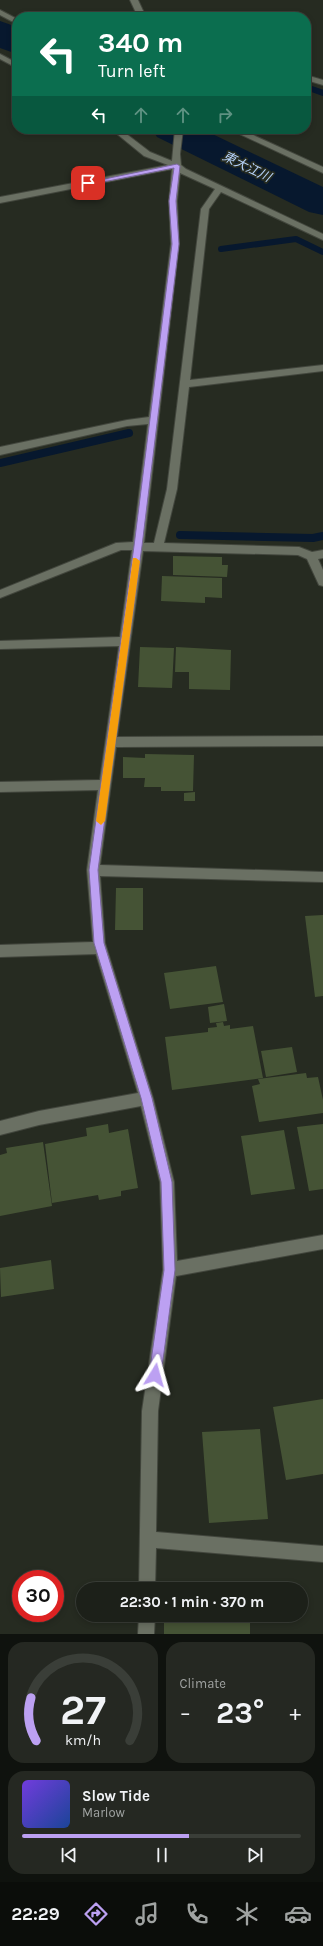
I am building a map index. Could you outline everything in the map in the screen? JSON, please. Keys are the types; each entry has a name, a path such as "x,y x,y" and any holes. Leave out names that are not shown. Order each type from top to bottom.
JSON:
{"street":[{"path":"134,0 140,12"},
{"path":"0,12 12,19"},
{"path":"0,56 12,63"},
{"path":"311,79 323,83"},
{"path":"121,134 147,154 177,166 183,171 323,237"},
{"path":"147,1582 150,1411 170,1270 167,1182 146,1098 100,948 93,870 138,546 175,244 172,201 177,166 176,154 178,134"},
{"path":"244,134 323,170"},
{"path":"0,200 177,166"},
{"path":"158,547 172,489 205,209 220,188"},
{"path":"184,384 323,368"},
{"path":"0,451 126,423 153,420"},
{"path":"0,594 120,546 299,551 311,556 323,554"},
{"path":"311,556 323,582"},
{"path":"0,645 125,641"},
{"path":"111,742 323,741"},
{"path":"0,787 106,785"},
{"path":"93,870 323,878"},
{"path":"0,951 100,948"},
{"path":"0,1128 39,1118 146,1098"},
{"path":"170,1270 323,1242"},
{"path":"149,1539 323,1554"},
{"path":"146,1622 146,1634"}],"building":[{"path":"173,556 222,557 222,565 228,565 227,577 173,575"},
{"path":"162,576 222,578 222,598 205,597 205,603 161,601"},
{"path":"140,647 174,648 172,688 138,687"},
{"path":"176,647 231,650 230,690 189,689 189,672 175,672"},
{"path":"145,754 194,755 193,791 161,791 161,787 144,787 145,778 123,778 123,757 145,758"},
{"path":"195,792 195,801 184,801 184,793"},
{"path":"116,888 143,888 143,930 115,930"},
{"path":"323,915 323,996 315,997 305,916"},
{"path":"216,966 223,1002 170,1009 164,973"},
{"path":"224,1004 227,1021 210,1023 208,1007"},
{"path":"223,1022 224,1026 230,1025 230,1029 253,1026 263,1078 172,1090 165,1037 208,1032 208,1028 217,1027 216,1023"},
{"path":"292,1047 297,1072 266,1077 261,1051"},
{"path":"306,1073 307,1078 318,1077 323,1100 323,1113 259,1122 252,1086 260,1084 258,1079"},
{"path":"108,1124 109,1133 128,1129 138,1188 121,1191 121,1196 99,1200 98,1195 52,1203 45,1144 87,1136 86,1128"},
{"path":"323,1124 323,1189 309,1191 297,1127"},
{"path":"284,1130 295,1189 251,1195 241,1136"},
{"path":"43,1142 52,1206 0,1216 0,1155 7,1153 6,1148"},
{"path":"51,1260 54,1289 1,1297 0,1268"},
{"path":"323,1399 323,1474 286,1480 273,1407"},
{"path":"260,1429 268,1519 209,1523 202,1432"},
{"path":"164,1622 250,1622 250,1634 164,1634"}],"waterway":[{"name":"東大江川","path":"0,32 12,40"},
{"path":"311,89 323,93"},
{"name":"東大江川","path":"181,134 323,203"},
{"path":"221,249 296,239 323,252"},
{"path":"0,463 129,433"},
{"path":"180,535 313,538 323,536"}],"slow traffic":[{"path":"101,821 136,561"}],"route":[{"path":"88,183 177,166 172,201 175,244 138,546 93,870 99,943 146,1098 167,1182 170,1270 155,1375"}]}
